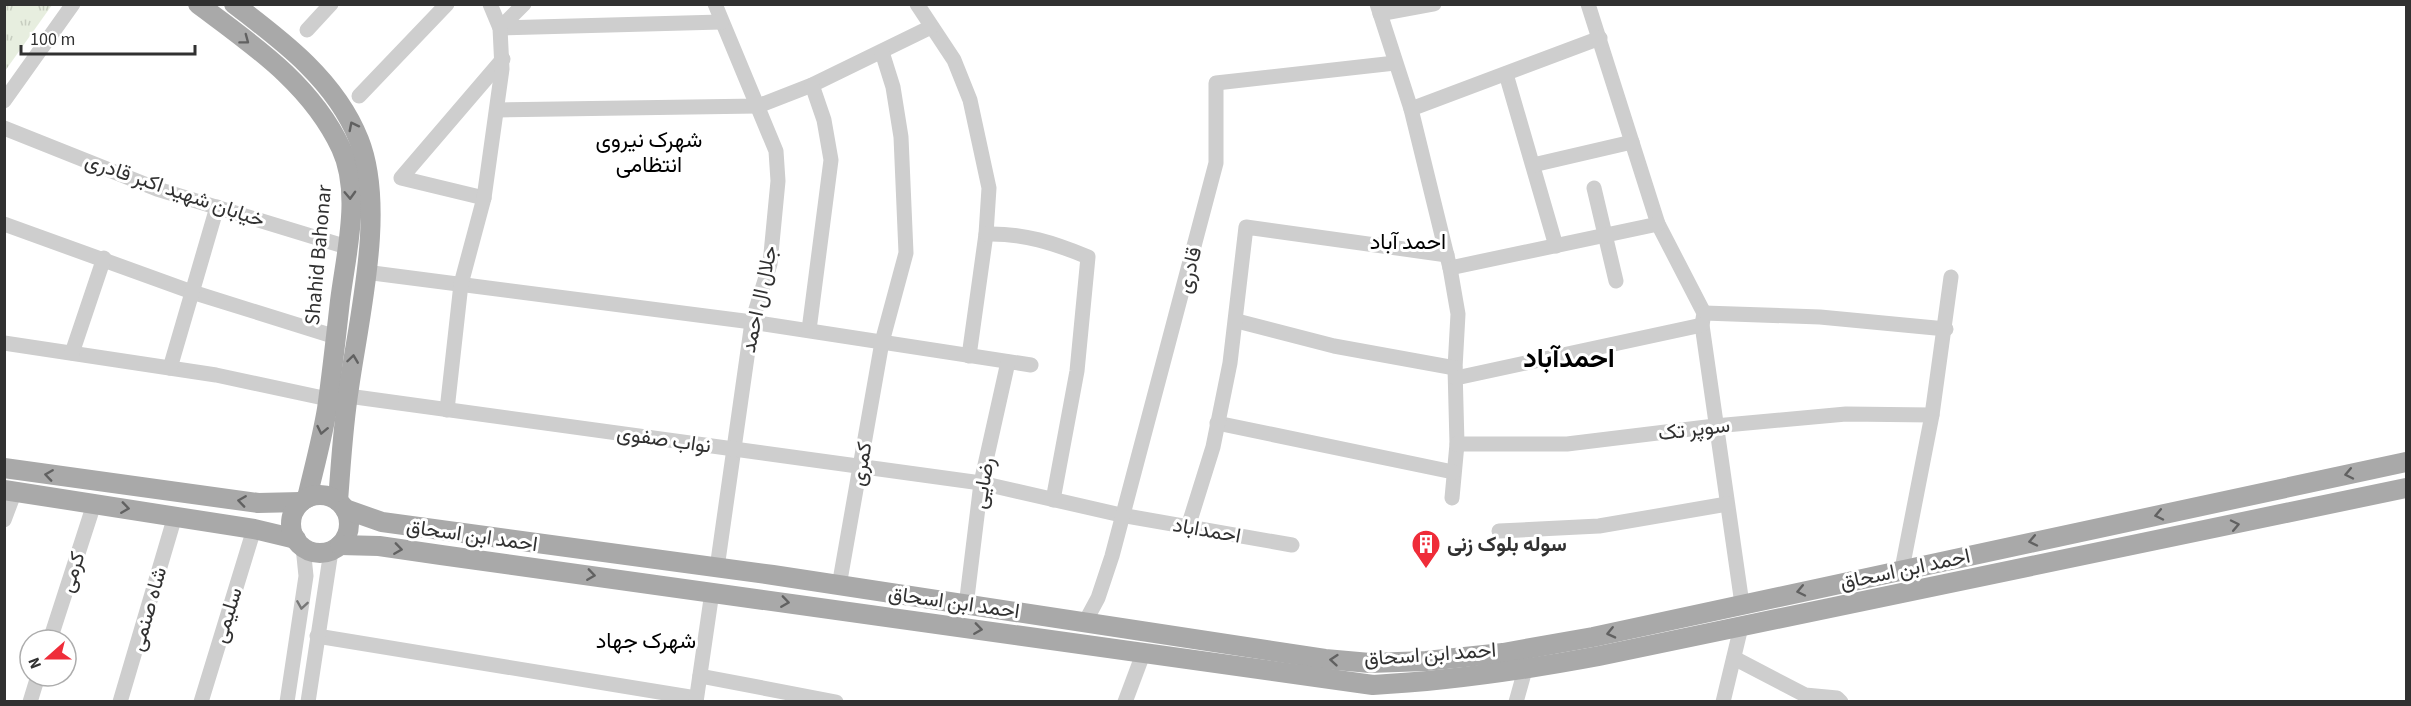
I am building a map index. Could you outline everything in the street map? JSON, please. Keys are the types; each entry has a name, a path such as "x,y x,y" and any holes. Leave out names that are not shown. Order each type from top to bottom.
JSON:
{"main road":[{"name":"Shahid Bahonar","path":"198,4 275,62 329,125 342,150 349,175 347,245 328,399 304,500"},
{"path":"10,491 254,529 300,543 322,553 335,548 349,528 341,505 348,396 368,246 371,199 368,170 359,140 345,112 319,78 289,45 234,4"},
{"path":"347,245 359,251 368,246"},
{"path":"343,278 364,278"},
{"name":"احمد ابن اسحاق","path":"341,505 382,522 717,568 1325,659 1370,663 1426,661 1503,653 1593,637 2406,462"},
{"path":"4,468 258,503 304,500 323,495 341,505"},
{"name":"احمد ابن اسحاق","path":"335,548 379,546 1373,685 1431,682 1526,670 2096,555 2406,488"},
{"path":"300,543 291,524 296,509 304,500"},
{"path":"2090,529 2096,555"},
{"path":"1078,644 1088,641 1091,636 1090,627 1084,624"},
{"path":"1128,630 1121,634 1120,646 1134,652"}],"street":[{"path":"4,101 73,4"},
{"path":"307,30 331,4"},
{"path":"359,96 447,4"},
{"path":"447,410 461,284 484,198 497,110 502,59 500,28 490,4"},
{"path":"500,28 524,4"},
{"name":"جلال ال احمد","path":"715,4 776,151 778,181 770,264 752,322 717,568"},
{"path":"917,4 954,60 970,100 989,188 986,234 969,356"},
{"path":"1434,4 1379,9 1411,109 1448,262 1458,314 1455,373 1457,444 1452,498"},
{"path":"1588,4 1658,224 1703,319 1716,426 1743,604"},
{"path":"500,28 721,22"},
{"path":"497,110 759,106 812,85 931,27"},
{"path":"1411,109 1600,38"},
{"name":"کمری","path":"839,586 882,342 906,253 901,136 893,87 882,52"},
{"path":"484,198 401,178 502,59"},
{"name":"قادری","path":"1084,624 1098,598 1112,556 1216,163 1216,83 1395,63"},
{"path":"1506,74 1556,246"},
{"path":"809,330 831,160 824,120 812,85"},
{"name":"خیابان شهید اکبر قادری","path":"4,128 157,189 347,245"},
{"path":"1533,165 1632,142"},
{"path":"1594,188 1616,281"},
{"path":"170,368 217,207"},
{"path":"4,224 192,291 336,337"},
{"path":"1188,526 1218,423 1237,321 1246,227 1448,262 1556,246 1658,224"},
{"path":"986,234 1008,233 1046,240 1088,257 1077,371 1053,500"},
{"path":"72,353 104,258"},
{"path":"1902,570 1932,415 1946,329 1951,277"},
{"path":"364,278 461,284 809,330 1031,365"},
{"path":"1237,321 1455,373 1703,319 1820,317 1946,329"},
{"path":"4,343 170,368 328,399"},
{"name":"رضایی","path":"966,606 981,483 1008,362"},
{"name":"نواب صفوی","path":"348,396 981,483 1053,500"},
{"name":"سوپر تک","path":"1457,444 1567,444 1716,426 1846,414 1932,415"},
{"path":"1218,423 1453,472"},
{"path":"4,520 10,491"},
{"name":"احمداباد","path":"1053,500 1121,515 1292,545"},
{"name":"کرمی","path":"54,628 94,504"},
{"path":"1499,531 1599,526 1727,504"},
{"name":"شاه صنمی","path":"120,702 175,516"},
{"name":"سلیمی","path":"201,702 254,529"},
{"path":"287,702 306,576 300,543"},
{"path":"308,702 317,636 335,548"},
{"path":"317,636 696,700 712,591"},
{"path":"1723,702 1741,627"},
{"path":"1125,702 1134,652"},
{"path":"1734,658 1805,695 1837,698 1841,702"},
{"path":"1516,702 1526,670"},
{"path":"700,676 836,702"}],"green space":[{"path":"4,5 52,5 5,71"}],"place":[{"name":"سوله بلوک زنی","path":"1426,570"}],"district":[{"name":"شهرک نیروی انتظامی","path":"649,152"},
{"name":"احمد آباد","path":"1408,241"},
{"name":"احمدآباد","path":"1569,358"},
{"name":"شهرک جهاد","path":"646,640"}]}
